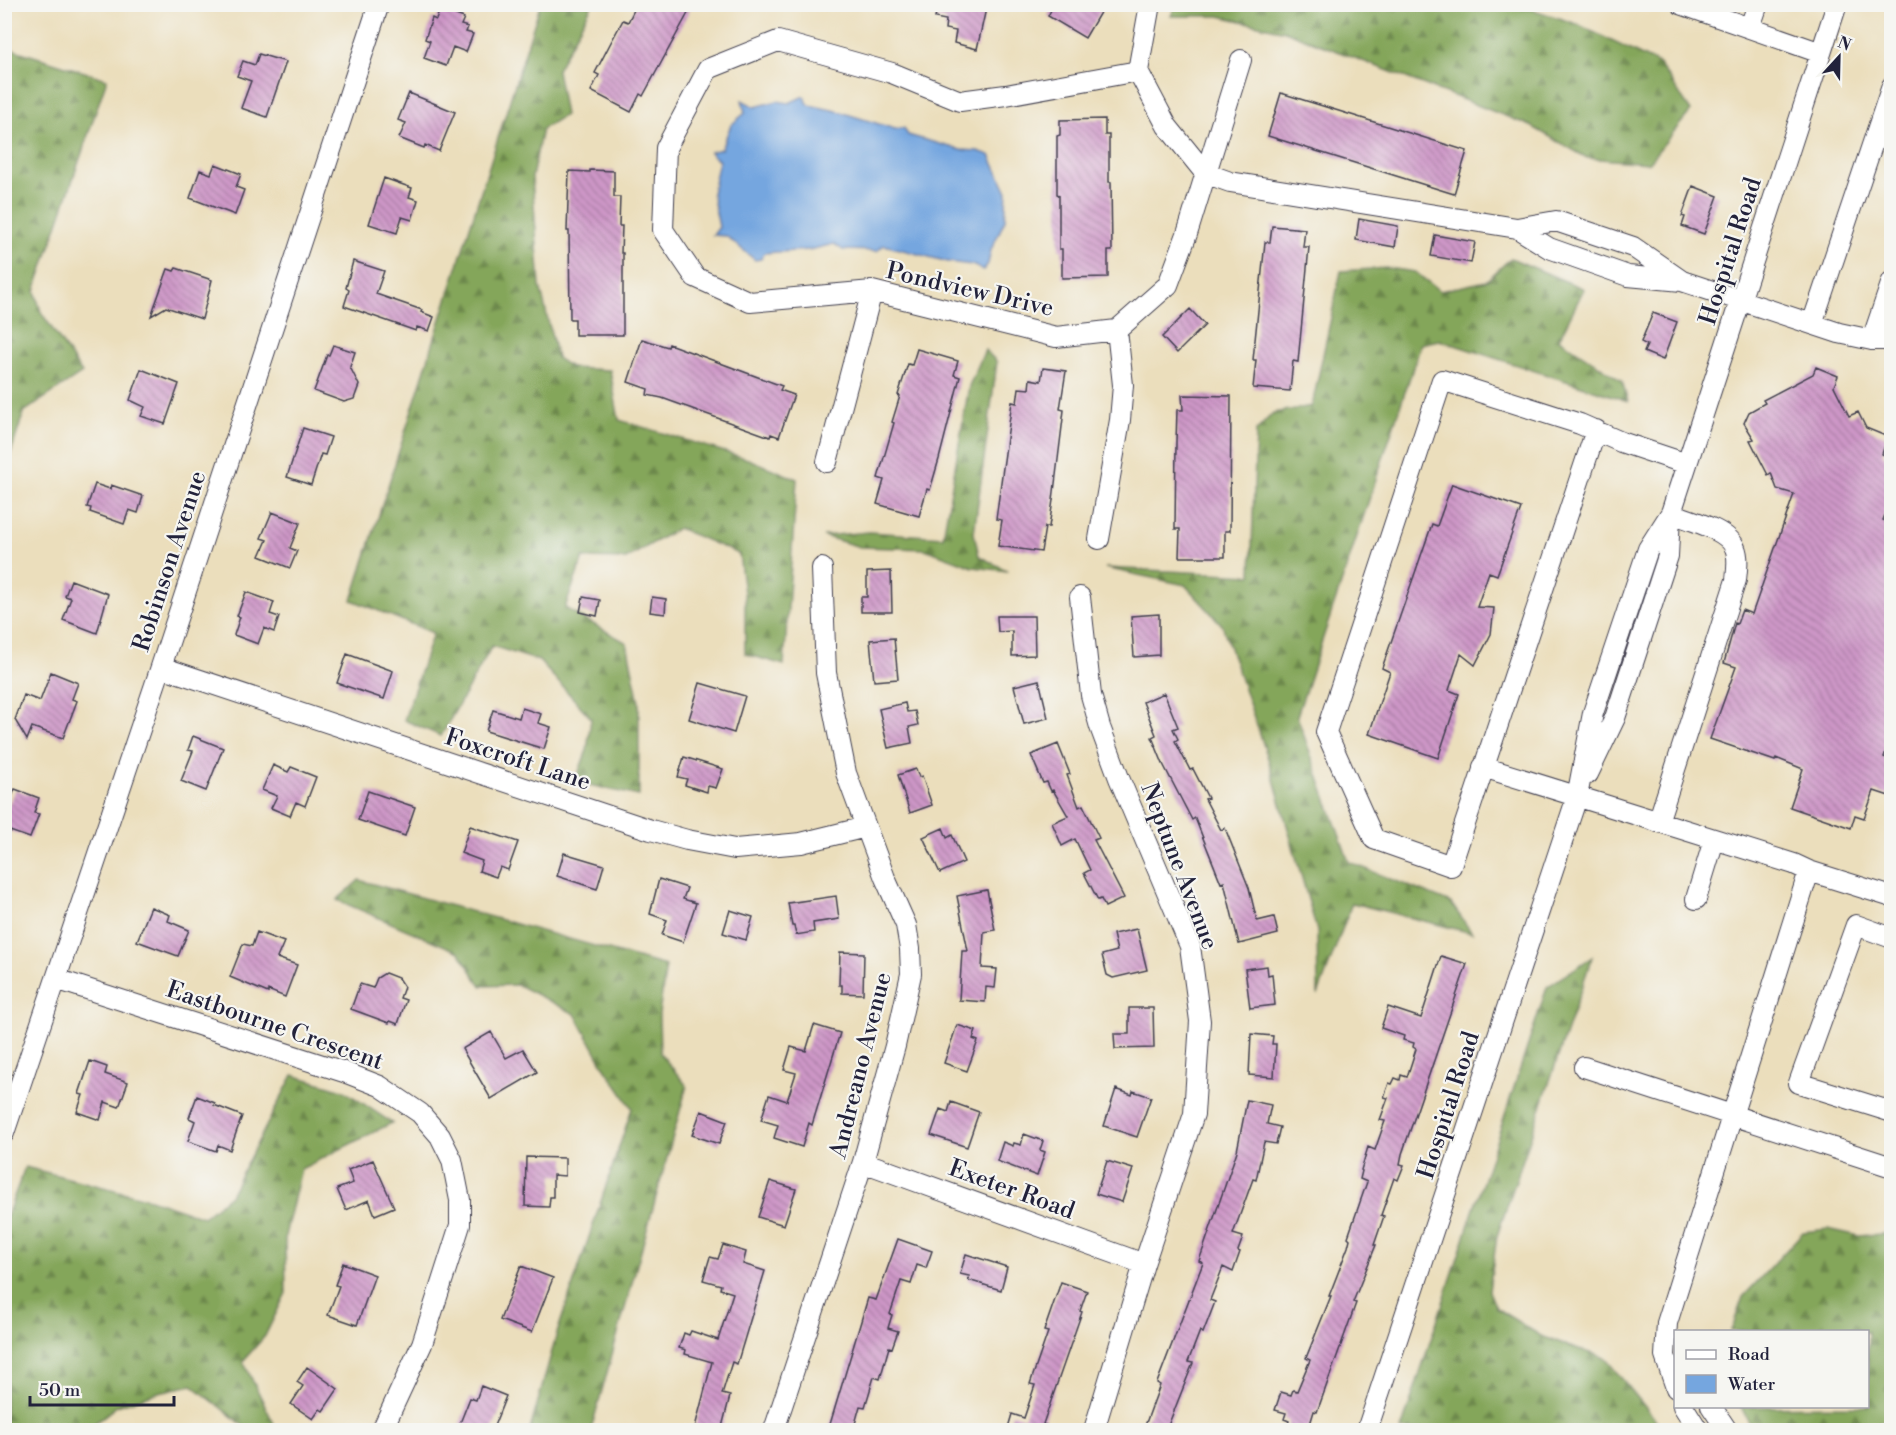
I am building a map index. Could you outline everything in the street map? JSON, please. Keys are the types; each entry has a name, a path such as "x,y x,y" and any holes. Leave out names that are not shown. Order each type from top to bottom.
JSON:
{"street":[{"name":"Robinson Avenue","path":"4,1132 161,667 379,4"},
{"path":"1150,4 1138,71 1167,126 1205,173 1230,182 1517,228 1556,220 1632,247 1682,281"},
{"path":"1750,27 1758,4"},
{"name":"Hospital Road","path":"1367,1431 1577,796 1593,712 1648,549 1671,513 1837,4"},
{"path":"1689,6 1821,53"},
{"name":"Pondview Drive","path":"1116,330 1056,336 872,291 750,302 695,277 663,230 666,148 708,69 778,41 892,74 960,101 1138,71"},
{"path":"1099,539 1123,385 1116,330 1168,285 1241,60"},
{"path":"1812,324 1892,86"},
{"path":"1517,228 1549,248 1628,276 1682,281 1839,333 1872,340 1892,340"},
{"path":"1590,262 1599,235"},
{"path":"1872,340 1892,281"},
{"path":"827,462 872,291"},
{"path":"1596,430 1451,866 1374,839 1326,732 1442,380 1596,430 1621,442 1687,464"},
{"path":"1658,822 1736,580 1737,562 1735,547 1720,532 1671,513"},
{"name":"Andreano Avenue","path":"774,1431 862,1162 895,1046 910,974 910,949 906,925 885,878 846,773 826,673 822,568"},
{"name":"Neptune Avenue","path":"1080,597 1091,695 1097,717 1119,778 1190,946 1200,1021 1194,1114 1144,1264 1094,1431"},
{"name":"Foxcroft Lane","path":"161,667 687,840 735,849 801,843 866,827"},
{"path":"1483,767 1892,897"},
{"path":"1696,899 1714,840"},
{"path":"1674,1379 1667,1323 1809,871"},
{"path":"1892,938 1856,925 1799,1083 1892,1112"},
{"name":"Eastbourne Crescent","path":"57,979 344,1072 380,1086 420,1113 440,1136 452,1160 460,1200 460,1225 422,1344 382,1431"},
{"path":"1584,1068 1892,1167"},
{"name":"Exeter Road","path":"862,1162 1144,1264"},
{"path":"1684,1408 1698,1431"},
{"path":"1713,1408 1727,1431"}],"green space":[{"path":"1176,4 1525,5 1577,24 1659,64 1691,111 1648,163 1587,158 1531,126 1285,31 1219,16 1171,16"},
{"path":"540,5 592,5 557,70 565,115 542,129 532,177 540,286 557,358 572,368 610,370 619,420 748,459 797,479 784,665 745,654 745,601 739,554 678,528 626,559 583,558 565,608 627,643 639,702 639,796 575,782 587,750 591,718 539,661 492,646 441,736 404,720 433,633 352,600"},
{"path":"5,47 107,79 35,291 41,312 82,373 24,412 5,471"},
{"path":"1511,258 1584,289 1559,339 1622,381 1628,401 1439,340 1421,344 1297,716 1349,862 1451,903 1472,933 1352,903 1318,995 1317,931 1267,755 1222,625 1185,585 1105,568 1251,575 1256,431 1273,413 1312,406 1341,271 1388,268 1415,272 1440,291 1486,281"},
{"path":"985,350 997,362 974,533 979,556 1008,571 973,567 925,549 860,547 823,536 869,532 943,537 969,386"},
{"path":"359,880 666,966 659,1014 660,1053 687,1086 591,1430 530,1430 557,1333 632,1108 605,1068 575,1014 518,985 481,986 459,952 337,900"},
{"path":"1592,957 1497,1236 1489,1291 1496,1308 1541,1336 1605,1358 1664,1430 1401,1430 1547,987"},
{"path":"293,1075 343,1090 392,1123 301,1169 285,1236 286,1293 265,1336 243,1361 277,1430 249,1430 192,1385 159,1392 117,1406 86,1430 5,1430 5,1221 25,1167 150,1199 203,1217 230,1195"},
{"path":"1828,1229 1859,1236 1891,1233 1891,1416 1866,1430 1753,1430 1742,1408 1869,1408 1869,1330 1731,1330 1743,1297 1803,1232"}],"water":[{"path":"804,96 809,105 895,129 904,128 908,135 961,150 978,151 990,155 1007,192 1005,220 991,250 988,264 983,270 972,265 948,262 884,245 877,251 843,250 834,244 809,250 764,253 761,259 755,260 726,236 713,235 719,227 712,193 719,161 710,152 721,149 731,125 745,113 742,100 755,107 777,101 789,103"}],"building":[{"path":"637,4 693,4 643,96 640,94 631,112 591,91 599,75 595,73 610,44 623,20 628,22"},
{"path":"938,4 987,4 977,49 954,43 956,31 945,29 946,20 935,18"},
{"path":"1054,4 1105,4 1085,38 1048,16"},
{"path":"440,9 464,18 461,25 468,27 466,32 473,34 466,52 453,47 446,66 424,58 430,41 425,39 432,18 436,20"},
{"path":"259,54 286,62 267,117 241,108 251,81 237,76 243,61 255,65"},
{"path":"409,93 455,112 439,151 399,138 406,123 398,120"},
{"path":"1281,93 1467,151 1454,194 1268,136"},
{"path":"1105,119 1105,135 1109,135 1109,182 1111,182 1112,251 1108,251 1108,277 1062,278 1062,249 1059,249 1059,195 1057,194 1057,136 1060,135 1060,120"},
{"path":"215,164 241,174 236,187 244,190 235,215 190,198 200,170 211,174"},
{"path":"590,170 614,171 614,197 620,197 623,335 575,335 575,319 570,319 569,231 567,231 569,171 590,172"},
{"path":"384,178 412,188 409,197 418,200 412,220 402,217 397,233 369,224"},
{"path":"1693,186 1718,196 1704,234 1682,226 1685,217 1682,216"},
{"path":"1359,219 1398,226 1395,247 1356,240"},
{"path":"1272,226 1305,229 1303,247 1309,247 1298,362 1293,361 1290,391 1253,388 1256,360 1253,360 1265,242 1270,242"},
{"path":"1435,235 1475,242 1471,263 1431,256"},
{"path":"353,261 384,271 376,294 422,310 421,312 434,317 429,331 417,327 416,331 344,306"},
{"path":"176,268 212,280 202,319 166,307 151,316 168,269 174,271"},
{"path":"1190,309 1205,325 1177,353 1162,337"},
{"path":"1653,313 1677,322 1663,360 1644,352 1647,345 1641,342"},
{"path":"642,339 668,347 669,344 782,386 780,390 794,395 779,437 771,434 770,437 662,398 647,395 648,389 628,382"},
{"path":"333,345 355,352 350,367 359,385 354,399 344,402 314,391"},
{"path":"917,349 958,361 954,375 960,377 930,490 927,489 919,516 877,504 884,480 878,478 894,423 892,422 900,396 898,395 908,364 912,365"},
{"path":"1816,367 1838,376 1834,386 1849,416 1858,412 1866,428 1888,437 1882,454 1890,458 1886,468 1892,471 1892,496 1883,520 1892,523 1892,734 1884,757 1892,760 1892,797 1874,791 1864,818 1855,815 1851,828 1790,807 1803,769 1776,758 1775,761 1710,739 1736,667 1724,663 1735,623 1737,624 1742,610 1752,614 1794,494 1777,489 1771,473 1768,475 1750,440 1754,439 1744,423 1749,412 1765,403 1763,400 1813,374"},
{"path":"1043,368 1066,371 1060,409 1064,410 1053,500 1049,527 1045,527 1041,552 998,546 1002,520 996,519 1012,402 1017,403 1019,388 1029,389 1030,379 1041,381"},
{"path":"141,369 179,384 165,424 141,416 145,407 130,400"},
{"path":"1182,395 1231,396 1230,531 1225,531 1225,557 1179,557 1180,529 1175,529 1176,442 1177,410 1183,410"},
{"path":"303,428 331,437 325,455 321,454 311,485 287,477"},
{"path":"95,484 110,489 111,485 143,496 138,513 129,510 124,524 90,512 91,508 87,507"},
{"path":"1452,484 1521,508 1497,575 1489,572 1477,607 1494,608 1491,634 1475,665 1461,654 1449,690 1459,694 1438,758 1369,734 1390,672 1382,668 1432,524 1437,526"},
{"path":"272,512 300,523 290,548 297,551 290,568 260,556 267,540 261,538"},
{"path":"891,571 892,612 861,612 861,597 867,597 867,572"},
{"path":"71,580 108,594 97,633 63,620 71,598 65,596"},
{"path":"246,592 274,602 270,614 279,617 274,632 264,628 258,644 234,635 240,617 237,616"},
{"path":"583,597 600,600 597,616 580,612"},
{"path":"652,597 666,599 665,614 650,612"},
{"path":"1159,614 1159,655 1134,657 1131,616"},
{"path":"997,616 1034,616 1035,655 1012,656 1012,631 998,632"},
{"path":"894,638 898,679 874,681 870,640"},
{"path":"347,654 393,671 384,699 337,683"},
{"path":"51,672 78,683 72,699 77,701 63,738 32,727 27,740 15,720 24,695 40,701"},
{"path":"1039,680 1048,718 1024,724 1014,686"},
{"path":"700,683 745,696 734,733 689,719"},
{"path":"1164,693 1178,727 1173,729 1178,739 1175,741 1208,798 1205,799 1221,830 1225,828 1249,888 1257,921 1274,917 1278,934 1239,944 1224,882 1221,883 1195,818 1192,820 1163,764 1152,737 1156,735 1143,702"},
{"path":"905,703 907,712 915,711 918,725 909,727 912,743 888,748 879,709"},
{"path":"522,708 541,714 538,723 551,727 544,749 486,731 493,710 519,718"},
{"path":"193,736 223,748 206,791 181,781 193,751 188,750"},
{"path":"1058,744 1070,774 1067,775 1079,807 1083,805 1099,838 1094,840 1124,898 1105,907 1101,899 1098,900 1084,873 1090,870 1075,839 1062,846 1052,823 1068,816 1047,782 1043,783 1031,755"},
{"path":"684,757 723,769 716,788 708,786 707,792 685,785 687,779 678,777"},
{"path":"273,765 288,772 291,767 316,777 305,806 296,802 290,816 271,808 277,796 262,790"},
{"path":"916,769 919,777 922,776 932,805 910,813 898,775"},
{"path":"15,789 39,798 34,813 39,814 30,838 4,829 4,816"},
{"path":"368,791 415,807 405,836 358,820"},
{"path":"470,826 518,842 508,870 500,867 496,877 479,871 482,861 461,853"},
{"path":"943,828 947,838 952,835 964,862 940,873 923,837"},
{"path":"564,853 604,865 597,889 557,876"},
{"path":"659,879 687,888 683,899 696,903 683,942 662,935 667,920 650,914"},
{"path":"987,890 995,930 984,932 982,968 997,969 995,988 986,987 985,1002 959,1000 962,951 968,951 957,896"},
{"path":"836,896 839,919 813,923 814,932 796,935 788,903"},
{"path":"151,907 170,915 168,921 189,930 178,956 137,941"},
{"path":"730,910 753,917 746,940 723,933"},
{"path":"1137,929 1147,970 1113,978 1107,975 1102,955 1117,951 1113,934"},
{"path":"257,932 284,942 277,958 297,965 285,997 268,990 268,993 230,977 243,944 252,946"},
{"path":"840,952 864,953 863,994 842,993 842,985 839,985"},
{"path":"1441,956 1467,964 1402,1154 1400,1164 1404,1165 1398,1180 1394,1178 1381,1215 1384,1216 1374,1245 1376,1245 1353,1302 1356,1303 1317,1412 1314,1411 1308,1431 1286,1431 1289,1421 1284,1419 1286,1413 1275,1410 1281,1392 1291,1395 1293,1390 1297,1391 1310,1360 1306,1358 1348,1247 1350,1239 1348,1237 1367,1182 1360,1179 1368,1147 1375,1150 1385,1121 1380,1120 1388,1098 1384,1097 1389,1083 1392,1084 1395,1078 1400,1080 1401,1075 1407,1077 1416,1049 1413,1047 1414,1043 1403,1040 1404,1036 1381,1028 1388,1007 1421,1018"},
{"path":"1267,966 1268,975 1272,974 1275,1005 1250,1008 1245,969"},
{"path":"385,973 398,978 404,987 400,998 406,1000 398,1024 351,1009 360,984 373,988 377,978"},
{"path":"1129,1008 1153,1008 1154,1048 1115,1049 1114,1034 1129,1034"},
{"path":"814,1025 840,1033 812,1125 809,1123 802,1147 774,1138 778,1125 761,1120 769,1095 787,1101 796,1073 784,1070 791,1047 806,1051"},
{"path":"957,1025 976,1031 973,1039 978,1041 967,1071 944,1063"},
{"path":"491,1032 506,1058 523,1049 537,1072 491,1099 462,1049"},
{"path":"1251,1034 1273,1036 1272,1044 1276,1044 1274,1077 1249,1075"},
{"path":"90,1061 107,1067 105,1074 128,1082 119,1107 105,1102 100,1120 77,1112 83,1095 79,1094"},
{"path":"1116,1089 1132,1095 1133,1091 1151,1097 1137,1137 1104,1126"},
{"path":"197,1096 242,1116 230,1150 218,1145 216,1151 188,1141 195,1121 189,1118"},
{"path":"1247,1100 1271,1105 1267,1124 1280,1127 1276,1144 1264,1142 1256,1180 1253,1179 1233,1234 1243,1237 1238,1251 1240,1252 1233,1272 1223,1267 1210,1300 1215,1302 1188,1362 1193,1363 1166,1431 1143,1431 1160,1385 1157,1383 1203,1263 1199,1261 1237,1151"},
{"path":"951,1102 979,1112 967,1147 931,1135 940,1109 948,1112"},
{"path":"701,1111 727,1121 719,1144 692,1135"},
{"path":"1024,1134 1043,1141 1040,1150 1045,1152 1037,1176 997,1161 1003,1142 1013,1146 1014,1143 1021,1145"},
{"path":"526,1157 565,1158 565,1176 553,1175 553,1197 550,1197 549,1207 525,1206"},
{"path":"373,1160 394,1207 375,1215 369,1200 346,1210 337,1189 353,1183 348,1170"},
{"path":"1107,1161 1133,1169 1122,1202 1096,1194"},
{"path":"770,1181 796,1189 784,1225 758,1217"},
{"path":"898,1239 932,1251 926,1268 917,1265 911,1284 901,1281 890,1314 892,1315 888,1328 898,1331 892,1348 889,1347 880,1379 874,1377 865,1407 860,1406 853,1431 828,1431 868,1298 876,1300"},
{"path":"723,1245 746,1252 743,1264 765,1271 737,1364 732,1362 722,1394 730,1396 721,1431 694,1431 712,1362 685,1354 686,1350 679,1348 684,1333 689,1335 691,1331 718,1340 733,1293 720,1289 721,1285 703,1280 710,1257 718,1259"},
{"path":"966,1254 1007,1267 1001,1290 968,1280 969,1276 960,1274"},
{"path":"343,1263 375,1275 357,1325 328,1315 339,1286 335,1285"},
{"path":"521,1266 553,1278 532,1332 500,1320"},
{"path":"1061,1282 1087,1291 1080,1311 1082,1312 1043,1424 1053,1428 1052,1431 1007,1431 1012,1414 1024,1418 1035,1385 1030,1384 1048,1332 1044,1331"},
{"path":"307,1367 338,1389 323,1411 320,1409 313,1419 291,1404 303,1386 297,1382"},
{"path":"481,1386 506,1396 492,1431 477,1431 460,1423 470,1398 476,1400"}]}
